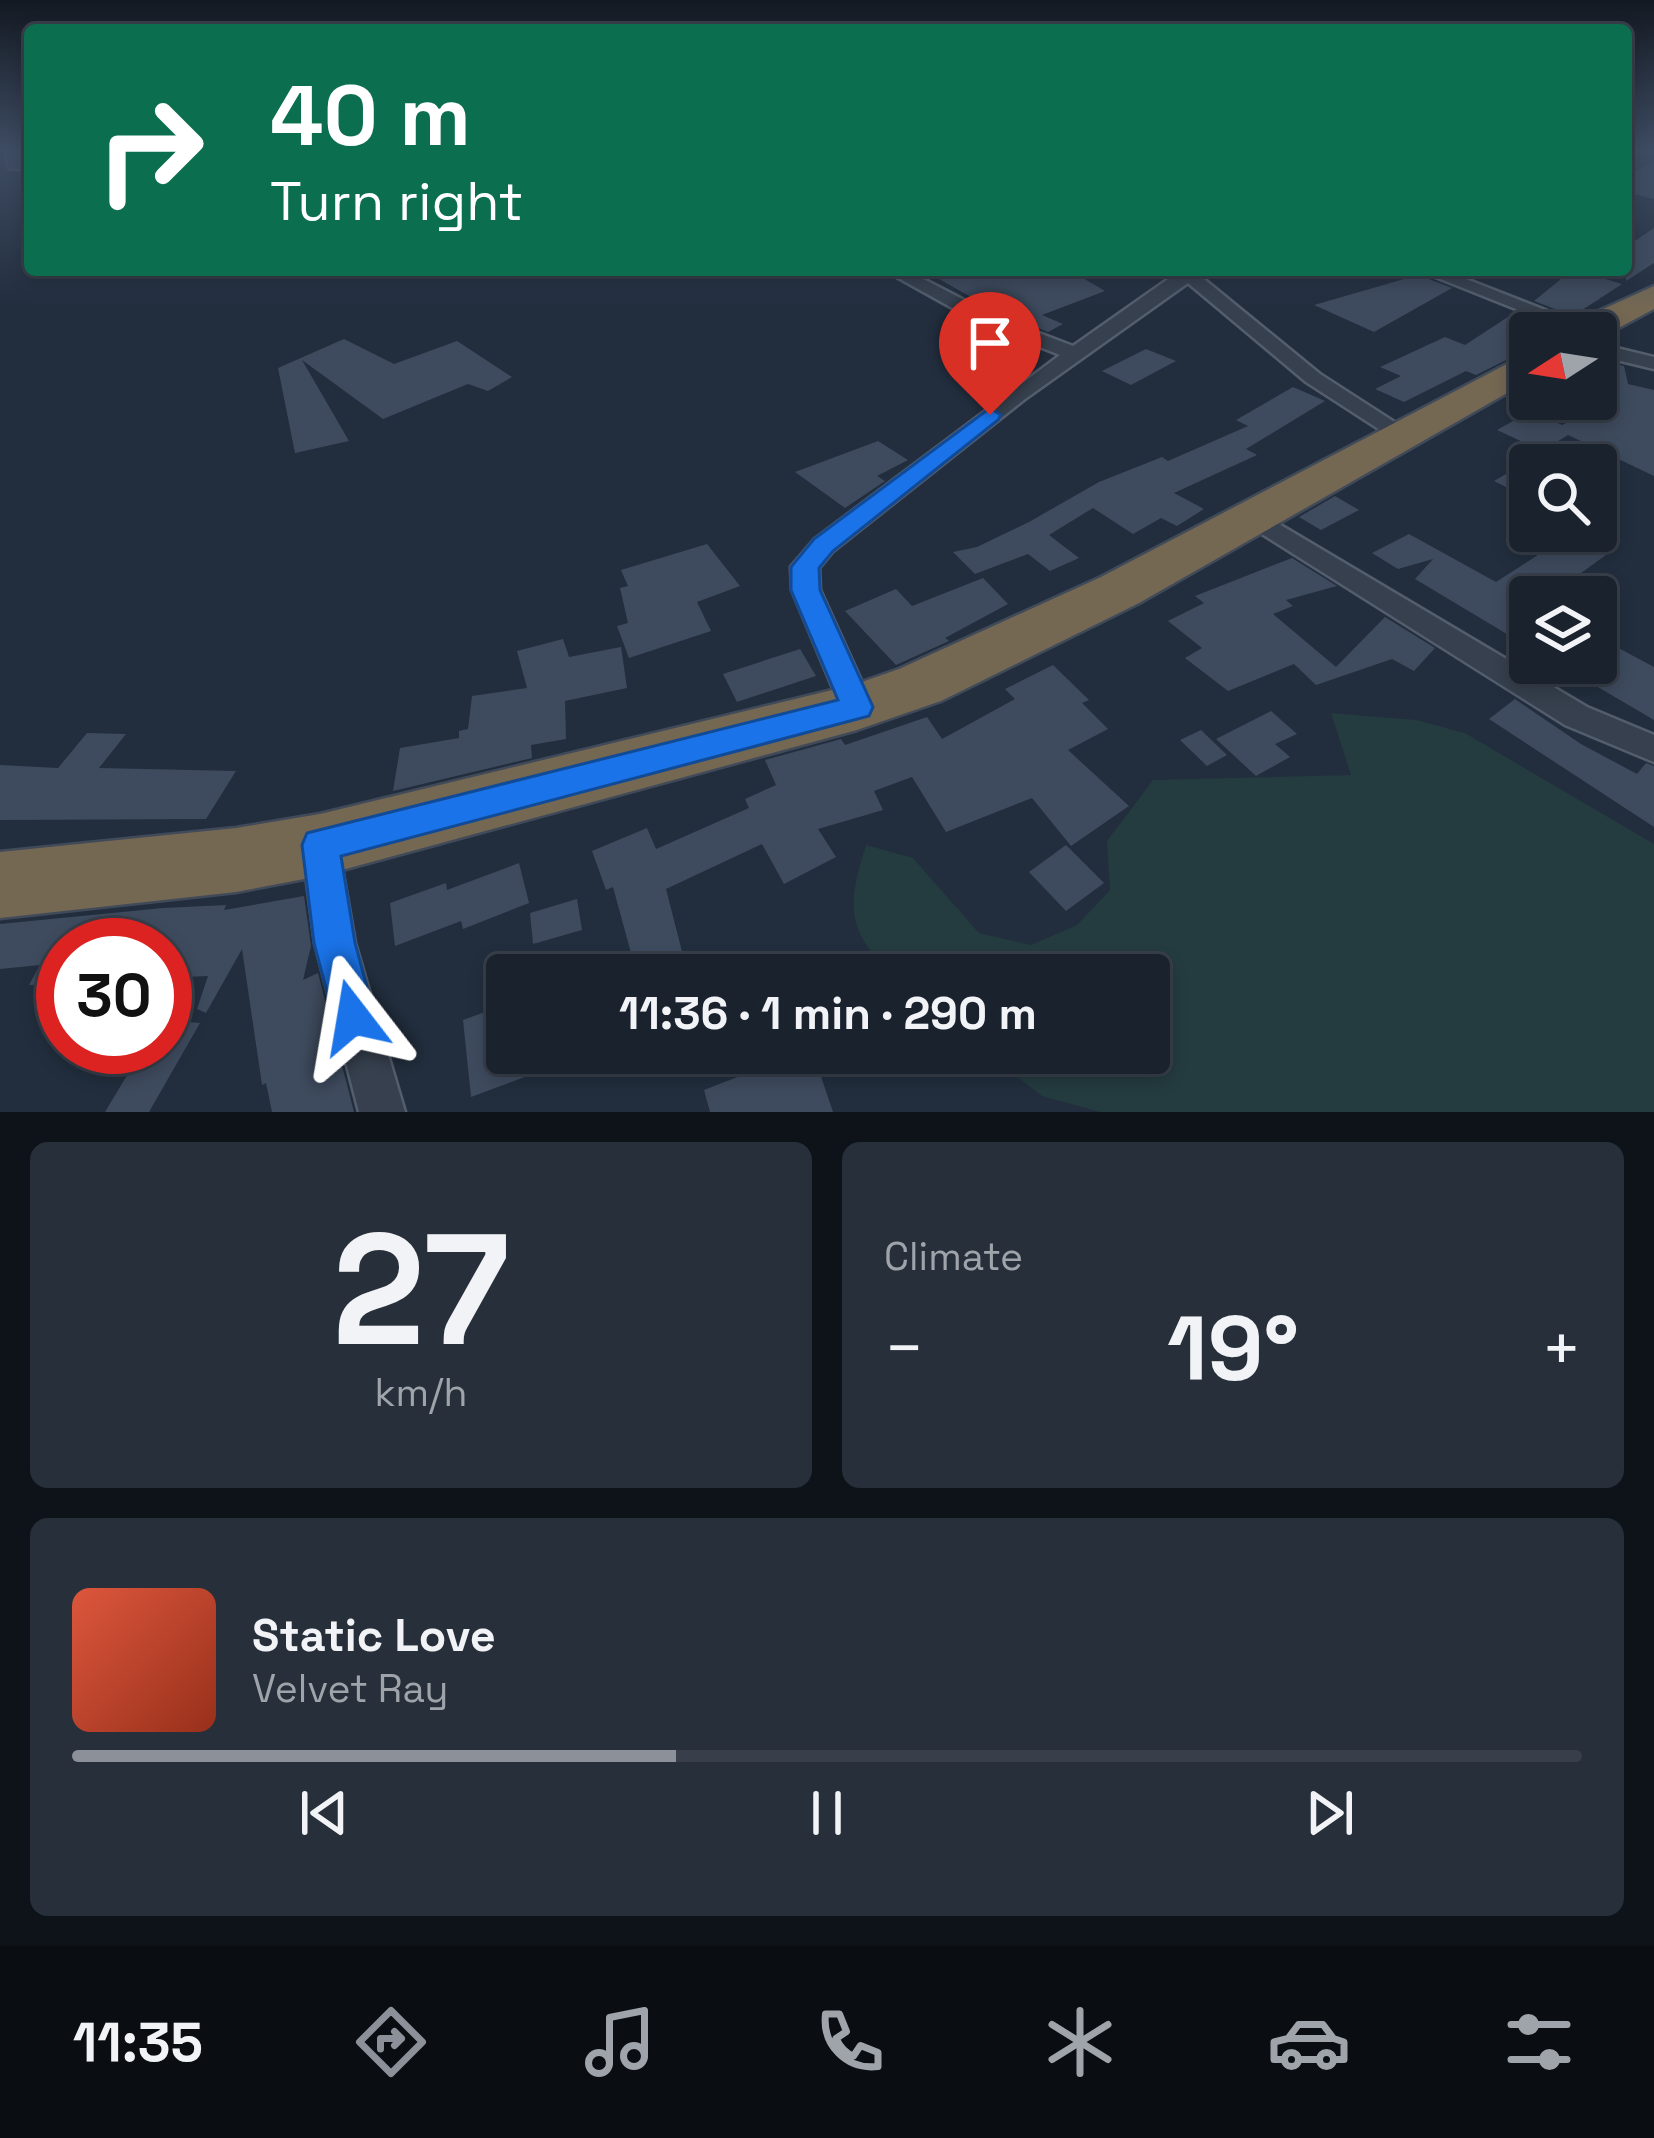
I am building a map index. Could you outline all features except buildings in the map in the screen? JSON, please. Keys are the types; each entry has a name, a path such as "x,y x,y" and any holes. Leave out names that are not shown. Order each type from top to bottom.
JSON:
{"highway":[{"path":"1617,319 1654,296"},
{"path":"0,885 217,862 320,845 857,707 920,685 1120,590 1509,375"}],"street":[{"path":"904,276 990,321 1073,353"},
{"path":"857,707 806,590 805,567 824,545 1073,353 1185,276"},
{"path":"1196,276 1313,378 1402,434"},
{"path":"1441,276 1528,312"},
{"path":"1617,348 1654,363"},
{"path":"1252,516 1576,716 1654,749"},
{"path":"320,845 335,943 382,1112"}],"green space":[{"path":"1331,713 1416,720 1465,733 1654,844 1654,1112 1100,1112 1042,1096 1014,1074 1170,1074 1170,954 873,954 858,929 854,900 866,845 913,858 979,933 1031,945 1077,925 1110,890 1107,841 1153,780 1351,775"}],"route":[{"path":"353,1017 335,943 320,845 857,707 806,590 805,567 824,545 990,415"}]}
